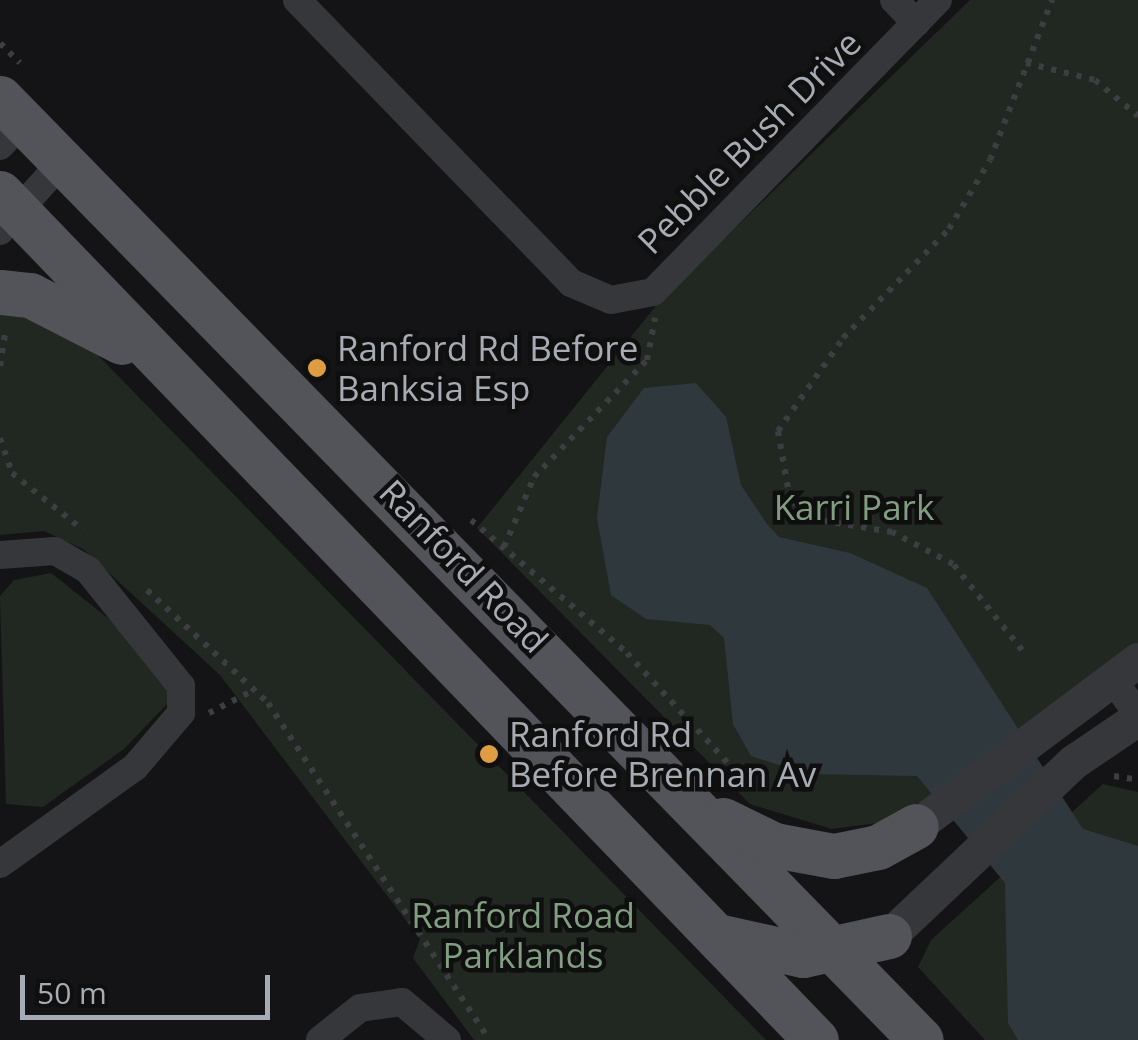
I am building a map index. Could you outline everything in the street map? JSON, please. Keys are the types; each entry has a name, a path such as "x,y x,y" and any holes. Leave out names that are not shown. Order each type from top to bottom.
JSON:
{"main road":[{"name":"Ranford Road","path":"12,109 909,1028"},
{"path":"6,211 164,364 816,1040"},
{"path":"0,292 64,309 164,364"},
{"path":"695,805 774,845 834,856 878,848 916,826"},
{"path":"716,936 759,949 836,952 887,938 883,988 909,1028"}],"street":[{"name":"Pebble Bush Drive","path":"298,0 571,283 612,300 653,292 938,0"},
{"path":"894,0 916,23"},
{"path":"6,211 64,160"},
{"path":"0,555 55,551 88,570 164,654 181,686 181,714 135,768 0,864"},
{"path":"887,938 1072,762 1138,716 1125,669 1041,724 916,826"},
{"path":"320,1040 360,1008 402,1002 447,1040"}],"path":[{"path":"1022,650 953,564 892,532 819,520 790,500 778,431 844,338 949,228 990,160 1052,0"},
{"path":"0,43 12,109"},
{"path":"1026,63 1095,80 1138,116"},
{"path":"504,547 534,476 646,360 653,292"},
{"path":"0,366 6,336"},
{"path":"0,438 12,473 88,535"},
{"path":"462,513 637,664 756,794"},
{"path":"142,586 268,704 489,1040"}],"green space":[{"name":"Karri Park","path":"970,0 1138,0 1138,654 967,776 885,822 832,829 750,804 477,528 659,302"},
{"name":"Ranford Road Parklands","path":"0,309 32,310 84,341 766,1040 474,1040 413,958 420,939 220,675 83,549 44,531 0,535"},
{"path":"51,573 148,650 172,699 124,749 43,807 6,804 0,596 14,580"},
{"path":"1103,784 1138,792 1138,1040 985,1040 918,967 931,940"}],"shaded area":[{"path":"696,383 726,417 741,485 779,537 850,553 927,588 1083,829 1138,846 1138,1040 1018,1040 1008,1023 1005,883 917,776 807,774 751,756 733,724 724,638 710,625 646,619 611,595 597,518 607,437 644,388"}],"place":[{"name":"Ranford Rd Before Banksia Esp","path":"317,368"},
{"name":"Ranford Rd Before Brennan Av","path":"489,754"}]}
